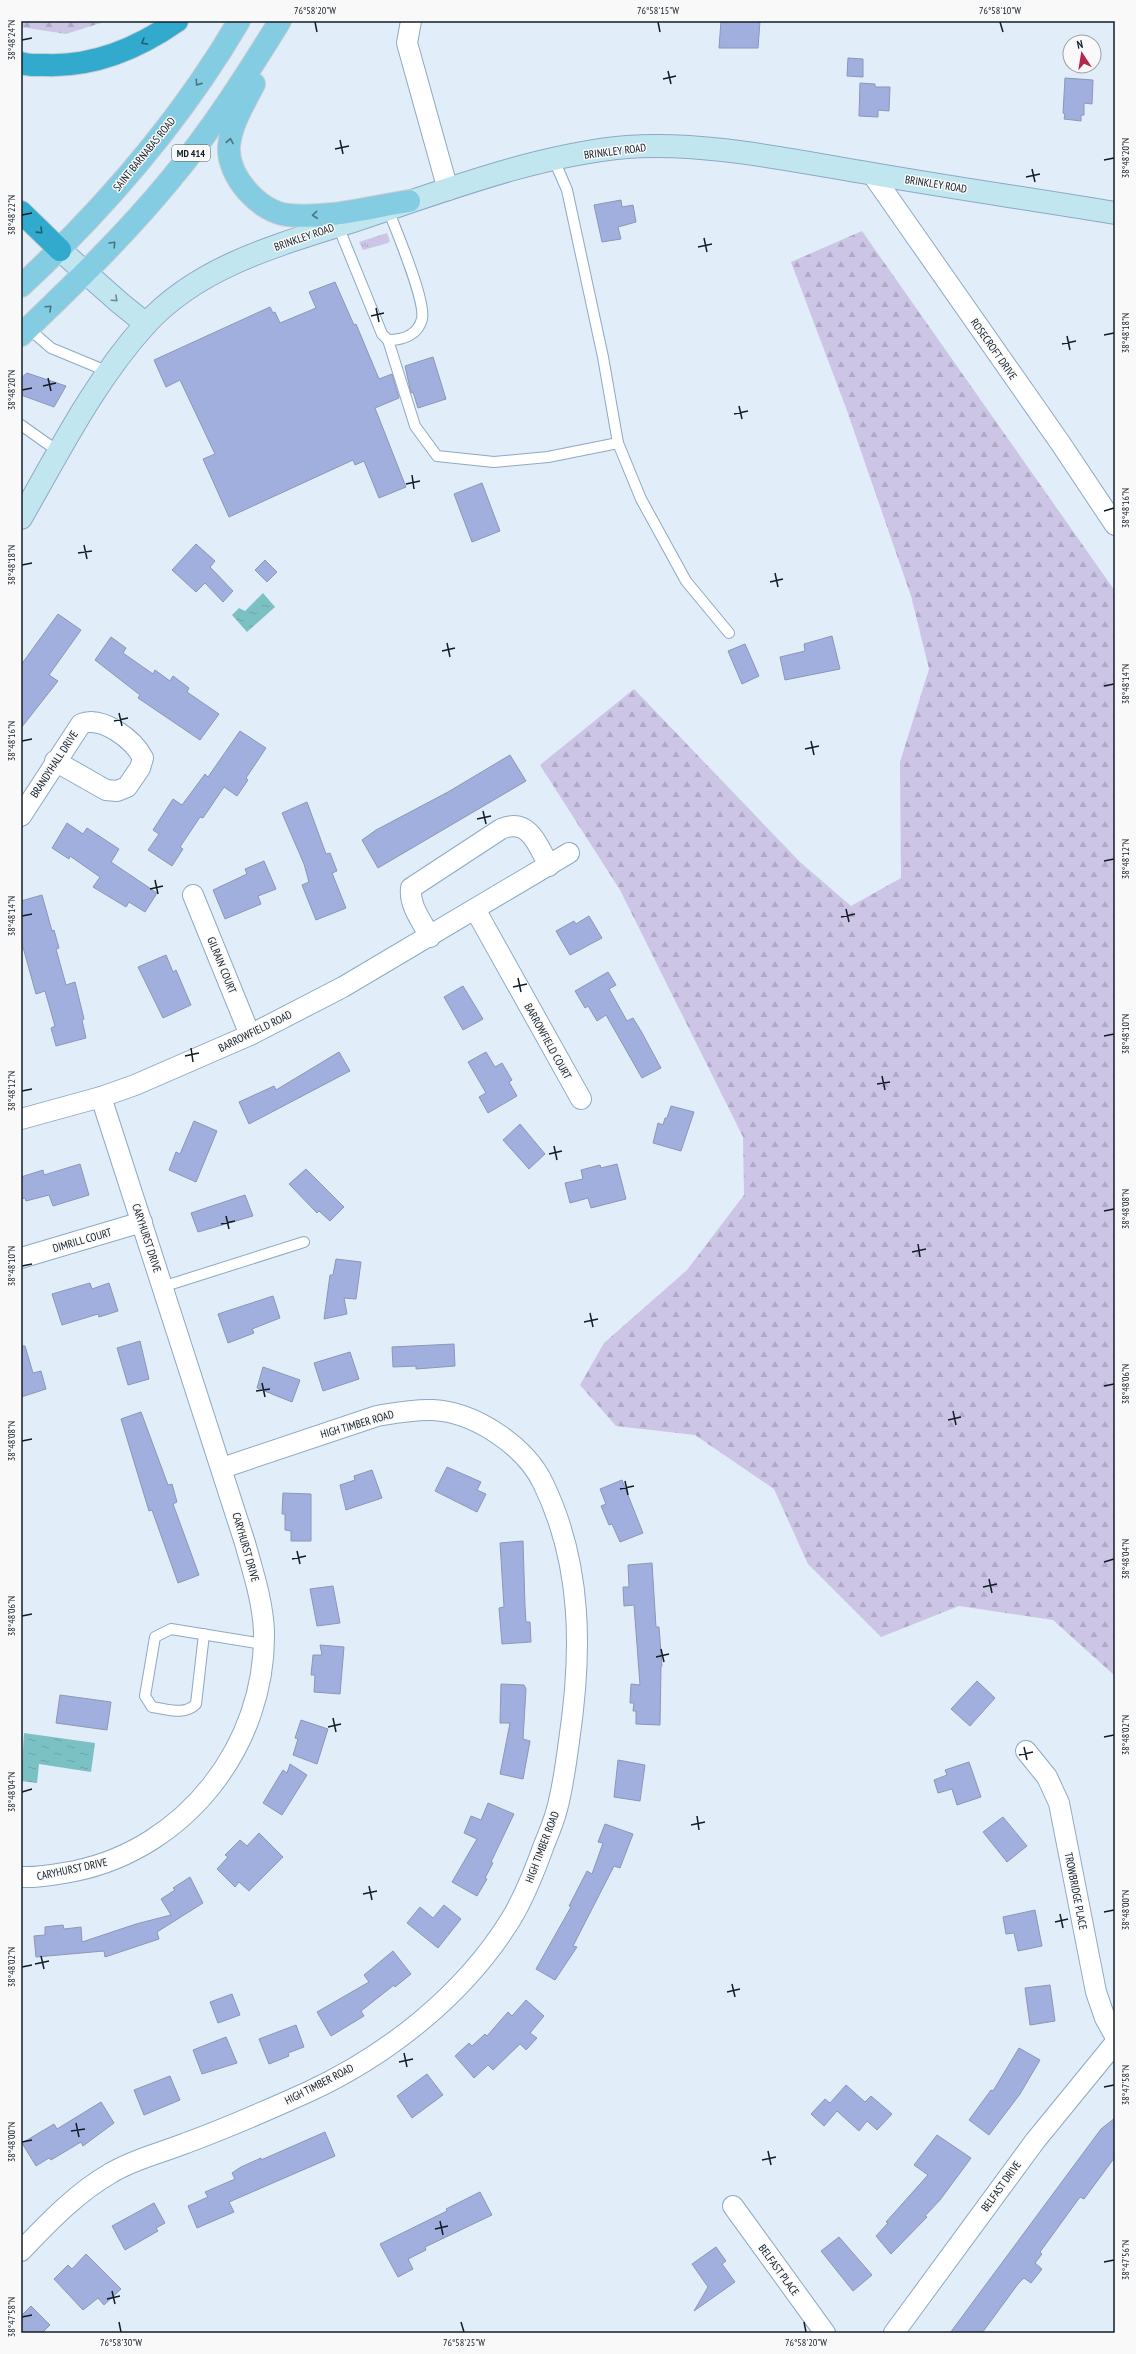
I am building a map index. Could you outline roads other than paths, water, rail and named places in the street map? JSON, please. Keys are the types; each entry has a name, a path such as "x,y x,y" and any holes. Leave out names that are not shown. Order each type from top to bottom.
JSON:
{"highway":[{"path":"21,64 59,66 94,62 132,49 176,21"},
{"path":"21,212 60,250"}],"main road":[{"name":"SAINT BARNABAS ROAD","path":"60,250 105,203 146,154 221,51 239,21"},
{"name":"MD 414","path":"25,331 86,273 171,180 247,75 280,21"},
{"path":"284,21 232,130 229,148 232,164 240,181 253,197 271,209 287,215 312,215 409,201"},
{"name":"BRINKLEY ROAD","path":"146,324 183,291 215,272 277,245 338,226 409,201 554,160 627,147 684,147 720,150 1115,213"},
{"path":"21,516 109,372 146,324 60,250"},
{"name":"MD 414","path":"21,286 60,250"}],"street":[{"path":"411,21 407,43 448,190"},
{"name":"ROSECROFT DRIVE","path":"872,174 1061,444 1115,525"},
{"name":"BRANDYHALL DRIVE","path":"21,816 55,761 78,726 93,721 102,724 137,745 143,758 140,768 127,787 117,792 106,790 55,761"},
{"path":"430,937 414,909 410,897 411,888 501,829 509,825 526,829 539,846 549,866"},
{"path":"476,911 569,853"},
{"name":"GILRAIN COURT","path":"194,895 250,1035"},
{"name":"BARROWFIELD ROAD","path":"21,1119 101,1097 166,1072 250,1035 344,987 476,911"},
{"name":"BARROWFIELD COURT","path":"476,911 581,1099"},
{"name":"CARYHURST DRIVE","path":"21,1877 50,1876 113,1861 155,1838 192,1809 219,1776 236,1749 244,1732 257,1694 263,1644 264,1631 257,1584 222,1468 101,1097"},
{"name":"DIMRILL COURT","path":"21,1258 142,1222"},
{"name":"HIGH TIMBER ROAD","path":"21,2251 53,2219 110,2173 212,2133 311,2090 373,2055 425,2017 469,1974 510,1920 523,1897 557,1811 572,1724 578,1655 575,1596 569,1558 554,1508 533,1466 519,1450 485,1426 470,1419 435,1410 396,1412 376,1416 222,1468"},
{"name":"TROWBRIDGE PLACE","path":"1026,1751 1047,1777 1059,1803 1096,1992 1105,2018 1115,2036"},
{"name":"BELFAST DRIVE","path":"894,2333 1034,2141 1115,2043"},
{"name":"BELFAST PLACE","path":"733,2206 825,2333"}],"lane":[{"path":"554,160 567,190 603,357 618,443 641,499 686,581 729,633"},
{"path":"388,209 420,298 422,318 416,331 402,340 388,340"},
{"path":"338,226 382,334 388,340 415,426 437,456 494,462 548,457 618,443"},
{"path":"25,331 51,348 109,372"},
{"path":"21,426 59,452"},
{"path":"162,1287 304,1242"},
{"path":"204,1634 196,1704 190,1710 182,1711 152,1707 145,1696 155,1636 170,1629 204,1634 263,1644"}],"water":[{"path":"263,593 275,607 247,632 232,615 239,608 245,611"},
{"path":"24,1733 95,1743 91,1772 39,1764 37,1783 21,1781"}]}
